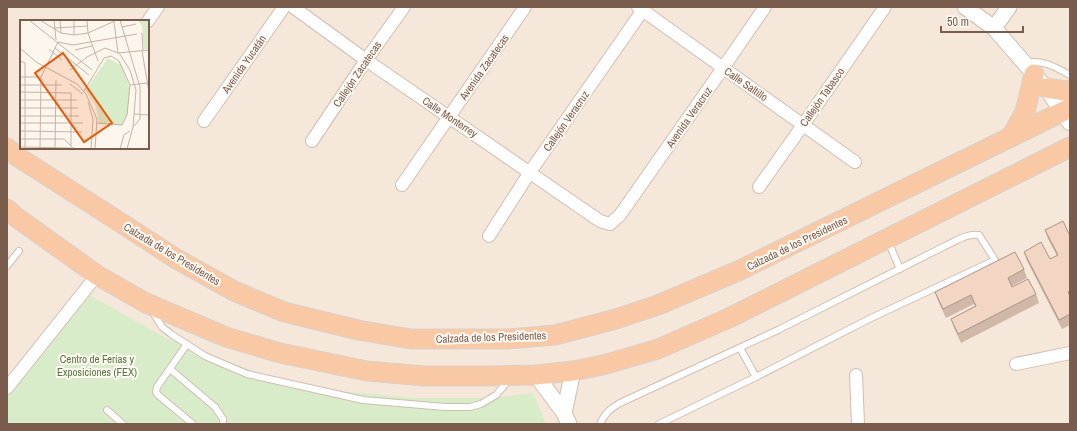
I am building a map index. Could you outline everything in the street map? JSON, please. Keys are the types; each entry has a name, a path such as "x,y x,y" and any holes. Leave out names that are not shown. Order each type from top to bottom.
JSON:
{"highway":[{"path":"1011,137 1025,112 1035,75 1066,91 1070,90"},
{"name":"Calzada de los Presidentes","path":"7,148 18,157 175,258 234,291 284,312 358,330 412,339 507,339 555,335 616,319 658,305 738,272 1011,137 1068,114"},
{"path":"7,208 16,217 97,275 146,303 226,337 280,353 367,371 424,376 536,375 573,371 603,365 658,349 729,318 1070,147"}],"street":[{"path":"149,20 158,7"},
{"name":"Avenida Yucatán","path":"204,120 284,7"},
{"name":"Calle Monterrey","path":"293,7 366,60 600,221 610,224"},
{"name":"Callejón Zacatecas","path":"312,141 366,60 404,7"},
{"name":"Avenida Zacatecas","path":"402,185 525,7"},
{"name":"Avenida Veracruz","path":"610,224 620,215 765,7"},
{"name":"Callejón Tabasco","path":"759,187 885,7"},
{"path":"965,7 994,28 1068,114"},
{"path":"994,28 1009,7"},
{"name":"Calle Saltillo","path":"642,8 855,162"},
{"name":"Callejón Veracruz","path":"489,236 530,172 642,8"},
{"path":"7,388 97,275"},
{"path":"1016,364 1070,353"},
{"path":"567,419 573,371"},
{"path":"536,375 567,419"},
{"path":"856,375 858,424"}],"lane":[{"path":"1035,75 1033,61 1052,65 1070,75"},
{"path":"600,424 603,417 620,403 778,330 945,246 973,234 979,234 995,260 869,320 659,424"},
{"path":"887,239 900,269"},
{"path":"7,266 19,252"},
{"path":"146,303 162,327 205,356 247,374 363,400 445,407 470,407 481,404 496,395 512,375"},
{"path":"188,344 157,387 156,392 193,424"},
{"path":"740,348 756,377"},
{"path":"170,369 215,407 223,419 223,424"},
{"path":"107,410 123,424"}],"shaded area":[{"path":"7,7 1070,7 1070,424 7,424"}],"green space":[{"name":"Centro de Ferias y Exposiciones (FEX)","path":"82,291 166,338 297,387 413,398 492,398 533,393 546,424 7,424 7,387"}],"building":[{"path":"1063,221 1070,236 1070,291 1068,292 1070,296 1070,314 1059,320 1024,252 1041,242 1050,259 1058,255 1045,230"},
{"path":"1015,252 1024,269 1008,278 1012,287 1028,279 1036,294 958,334 951,319 976,306 971,295 943,309 935,292"}]}
